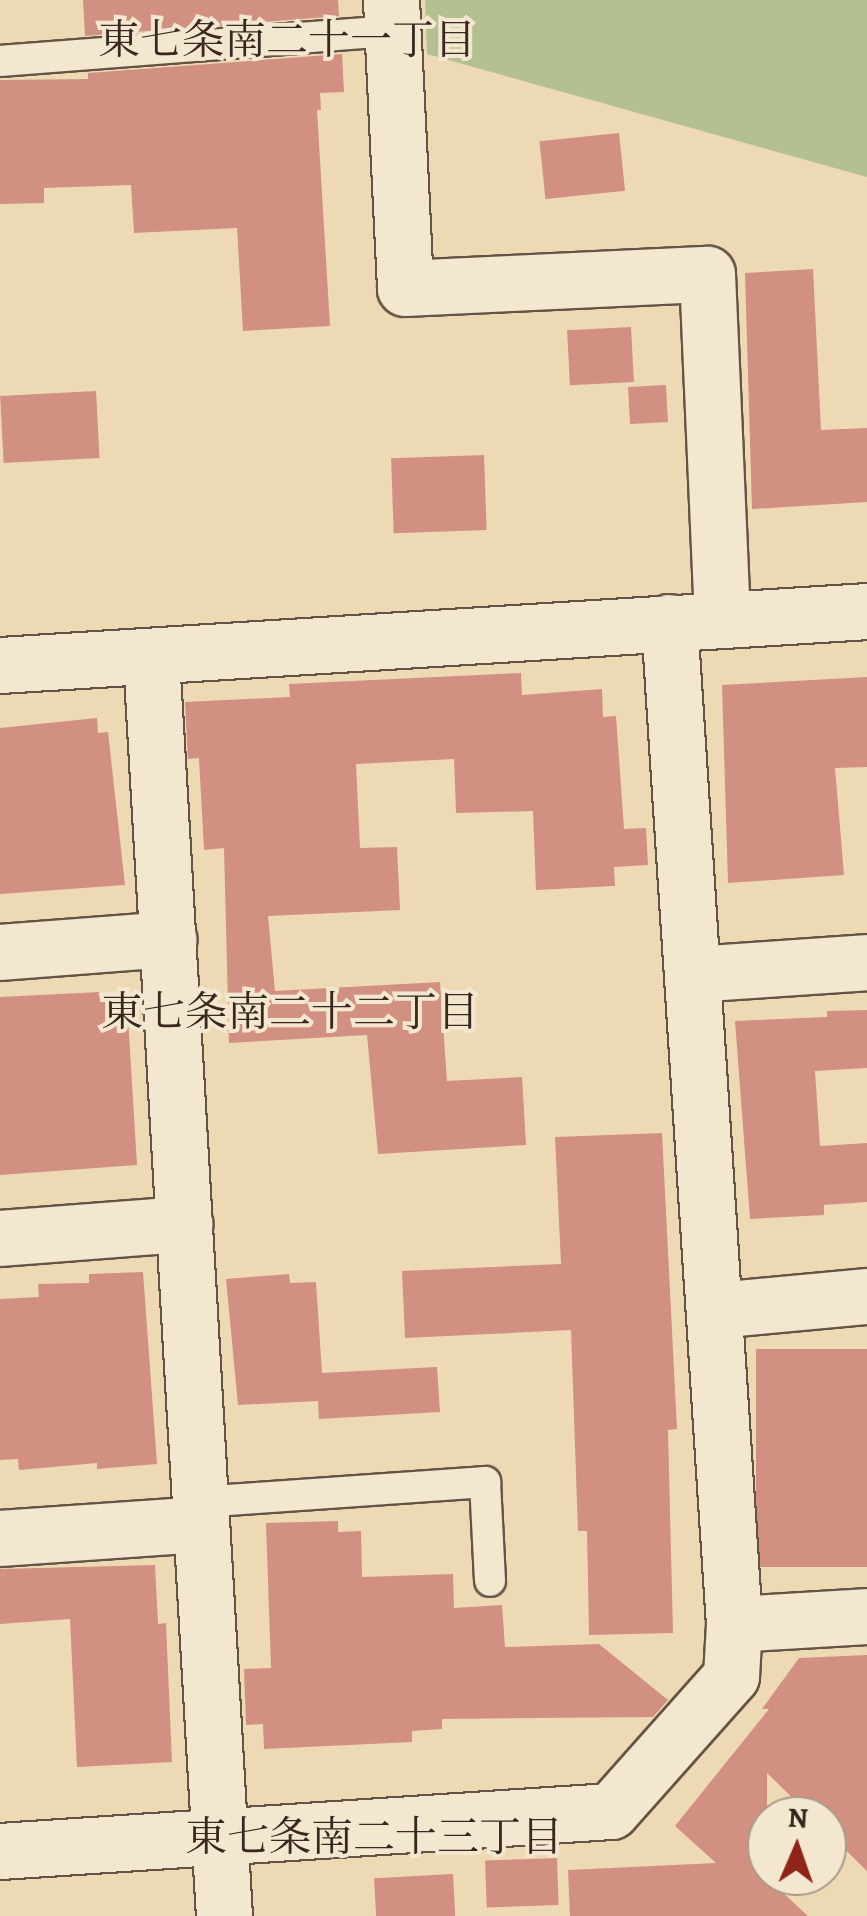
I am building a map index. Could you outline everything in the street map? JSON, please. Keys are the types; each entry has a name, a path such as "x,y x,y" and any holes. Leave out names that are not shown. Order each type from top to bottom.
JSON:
{"street":[{"path":"0,1851 611,1812 731,1676 734,1624 693,974 696,620 707,274 406,288 392,16"},
{"path":"0,665 867,610"},
{"path":"151,658 224,1916"},
{"path":"0,952 168,939"},
{"path":"693,974 867,962"},
{"path":"0,1238 184,1224"},
{"path":"715,1310 867,1296"},
{"path":"0,1538 201,1513"},
{"path":"734,1624 867,1616"}],"lane":[{"path":"0,60 392,16"},
{"path":"201,1513 485,1482 490,1581"}],"green space":[{"path":"425,0 867,0 867,177 427,54"}],"building":[{"path":"83,0 338,0 339,16 85,36"},
{"path":"342,54 344,92 320,93 321,110 317,110 330,326 243,331 237,228 134,233 131,185 44,188 44,203 0,204 0,80 88,79 88,73"},
{"path":"619,133 625,191 546,199 539,141"},
{"path":"813,269 821,430 867,428 867,502 752,509 745,273"},
{"path":"631,327 634,382 570,385 567,330"},
{"path":"666,385 668,422 630,424 628,387"},
{"path":"96,391 100,458 4,463 0,396"},
{"path":"484,455 487,530 394,533 391,458"},
{"path":"521,673 522,695 602,689 603,717 616,716 624,829 646,828 648,865 614,867 615,886 536,890 533,811 456,813 454,759 356,764 360,848 397,847 400,910 268,916 275,991 440,982 447,1081 522,1077 526,1145 378,1154 367,1035 229,1043 224,848 204,850 199,758 188,759 185,702 290,697 289,684"},
{"path":"867,677 867,767 835,768 844,875 728,883 722,685"},
{"path":"97,718 98,733 108,732 125,885 0,894 0,728"},
{"path":"100,992 100,1002 127,1001 137,1165 0,1175 0,997"},
{"path":"867,1010 867,1068 815,1071 820,1146 867,1143 867,1202 824,1205 824,1215 750,1219 735,1021 827,1017 827,1011"},
{"path":"662,1133 677,1429 668,1430 673,1633 589,1635 587,1531 578,1531 571,1330 405,1338 402,1271 561,1264 555,1137"},
{"path":"143,1272 157,1464 97,1469 97,1463 19,1470 18,1459 0,1460 0,1299 39,1297 38,1284 89,1283 89,1274"},
{"path":"289,1274 290,1283 316,1282 322,1373 437,1367 440,1412 319,1419 318,1401 238,1405 226,1279"},
{"path":"756,1349 867,1349 867,1567 756,1567"},
{"path":"338,1521 338,1532 361,1531 362,1577 453,1574 454,1608 502,1605 505,1647 599,1644 668,1700 653,1717 442,1719 442,1729 412,1731 412,1742 264,1749 263,1724 246,1725 244,1669 271,1668 266,1523"},
{"path":"155,1565 158,1624 166,1623 172,1762 77,1767 70,1619 0,1624 0,1569"},
{"path":"867,1655 867,1871 847,1852 847,1796 791,1796 767,1773 767,1796 747,1796 747,1896 786,1896 808,1916 570,1916 568,1870 716,1863 675,1826 769,1709 762,1709 799,1658"},
{"path":"557,1858 559,1905 487,1907 485,1861"},
{"path":"453,1874 455,1916 376,1916 374,1878"}],"district":[{"name":"東七条南二十一丁目","path":"287,40"},
{"name":"東七条南二十二丁目","path":"290,1012"},
{"name":"東七条南二十三丁目","path":"374,1837"}]}
